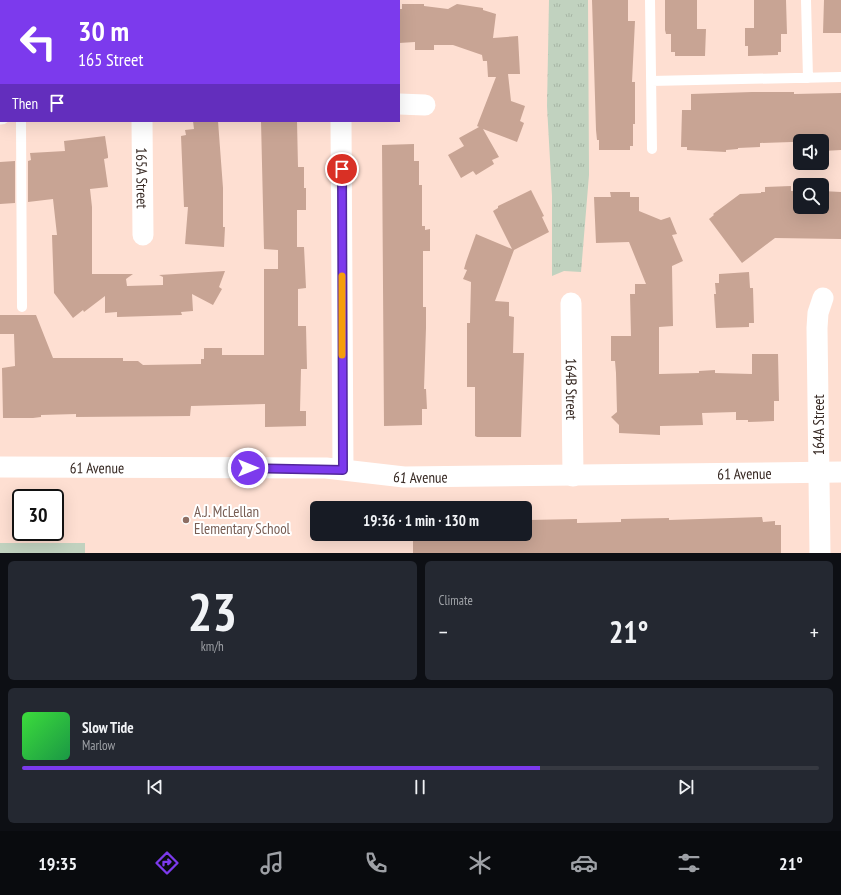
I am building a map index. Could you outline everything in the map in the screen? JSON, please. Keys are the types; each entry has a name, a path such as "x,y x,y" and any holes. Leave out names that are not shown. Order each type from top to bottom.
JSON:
{"street":[{"path":"400,104 425,104"},
{"name":"165A Street","path":"142,122 143,235"},
{"path":"341,122 343,470"},
{"name":"164A Street","path":"820,553 817,328 818,313 823,298"},
{"name":"164B Street","path":"570,303 573,476"},
{"name":"61 Avenue","path":"0,467 225,467 343,470 404,477 841,472"}],"lane":[{"path":"650,0 652,149"},
{"path":"806,0 808,78"},
{"path":"651,81 841,77"},
{"path":"21,122 22,307"}],"green space":[{"path":"549,0 588,0 589,175 581,272 564,271 552,276 552,196 547,106"},
{"path":"0,543 85,543 85,553 0,553"}],"building":[{"path":"592,0 628,0 628,21 635,21 632,82 635,82 635,124 633,124 633,146 630,146 630,150 599,150 599,140 597,140 596,130"},
{"path":"665,0 697,0 697,29 706,29 705,56 675,56 675,52 671,52 671,34 666,34 665,30"},
{"path":"754,0 786,0 787,34 781,34 781,52 778,52 778,55 748,56 748,46 745,46 745,28 754,28"},
{"path":"824,0 841,0 841,33 823,33"},
{"path":"402,4 424,4 424,6 448,9 457,4 483,8 483,10 496,14 493,38 518,36 520,74 508,74 511,101 525,106 520,121 524,123 517,142 483,129 499,157 492,160 494,164 476,175 473,171 461,178 448,155 464,146 459,138 479,127 477,126 496,77 488,77 487,61 483,61 482,55 453,45 434,45 434,50 415,50 415,42 400,43 400,9 402,9"},
{"path":"752,92 794,92 794,94 841,93 841,150 829,151 829,134 793,134 793,142 760,143 760,147 738,148 726,150 726,152 687,150 687,147 681,147 682,110 691,110 691,94"},
{"path":"193,122 218,122 223,188 223,227 225,227 224,247 185,244 188,207 184,207 181,136 186,135 185,130 194,129"},
{"path":"261,122 297,122 298,167 304,167 304,188 306,188 306,210 297,210 297,247 304,247 306,288 298,289 298,326 306,326 307,369 301,369 300,411 306,411 306,426 265,427 265,404 191,406 190,416 76,417 76,414 41,415 41,417 33,418 3,418 2,368 15,366 14,334 0,334 0,315 36,315 53,358 123,358 123,361 138,361 143,365 201,364 201,359 204,359 204,348 222,348 222,355 264,355 264,269 278,269 278,250 264,249"},
{"path":"105,136 108,158 104,159 108,187 90,189 92,207 92,274 133,274 126,279 127,286 163,285 163,277 159,275 225,271 219,287 222,289 213,305 192,294 193,311 181,312 182,315 117,317 117,312 105,313 105,296 84,312 83,310 73,318 54,293 52,235 57,235 53,199 28,202 28,161 31,160 30,153 65,151 64,141"},
{"path":"414,144 414,161 419,161 419,185 422,185 422,226 425,226 425,230 430,229 430,251 423,251 423,307 426,307 424,389 426,389 427,409 422,409 422,425 384,426 382,145"},
{"path":"15,161 15,203 0,204 0,162"},
{"path":"791,186 791,191 793,191 793,214 829,214 829,191 841,192 841,239 775,238 742,263 709,219 714,215 713,214 740,194 765,192 765,187"},
{"path":"531,190 544,216 542,217 549,232 514,250 495,301 509,302 509,316 514,317 513,353 524,353 521,437 477,437 475,436 475,387 467,387 467,323 470,323 471,282 463,279 467,270 464,269 476,234 512,249 493,211 498,208 498,206"},
{"path":"610,192 630,192 630,197 639,197 639,211 661,220 670,217 677,234 672,235 683,261 672,266 673,326 659,327 659,374 699,373 699,371 715,370 715,373 752,374 752,354 778,354 779,401 774,401 774,421 748,422 748,420 736,420 736,412 702,413 703,425 660,426 660,435 619,433 619,425 611,417 617,412 616,373 615,361 611,361 611,336 631,336 630,294 635,294 635,284 646,284 629,242 596,243 594,197 611,197"},
{"path":"749,272 750,288 753,288 754,323 749,323 749,327 716,328 714,294 716,294 715,283 719,283 719,274"},
{"path":"762,517 763,522 775,521 775,525 781,525 781,553 413,553 413,541 532,541 532,520 577,519 577,523 621,522 621,519 669,518 669,520"}],"slow traffic":[{"path":"342,276 342,355"}],"place":[{"name":"A.J. McLellan Elementary School","path":"186,520"}],"route":[{"path":"248,468 326,468 343,470 342,169"}]}
